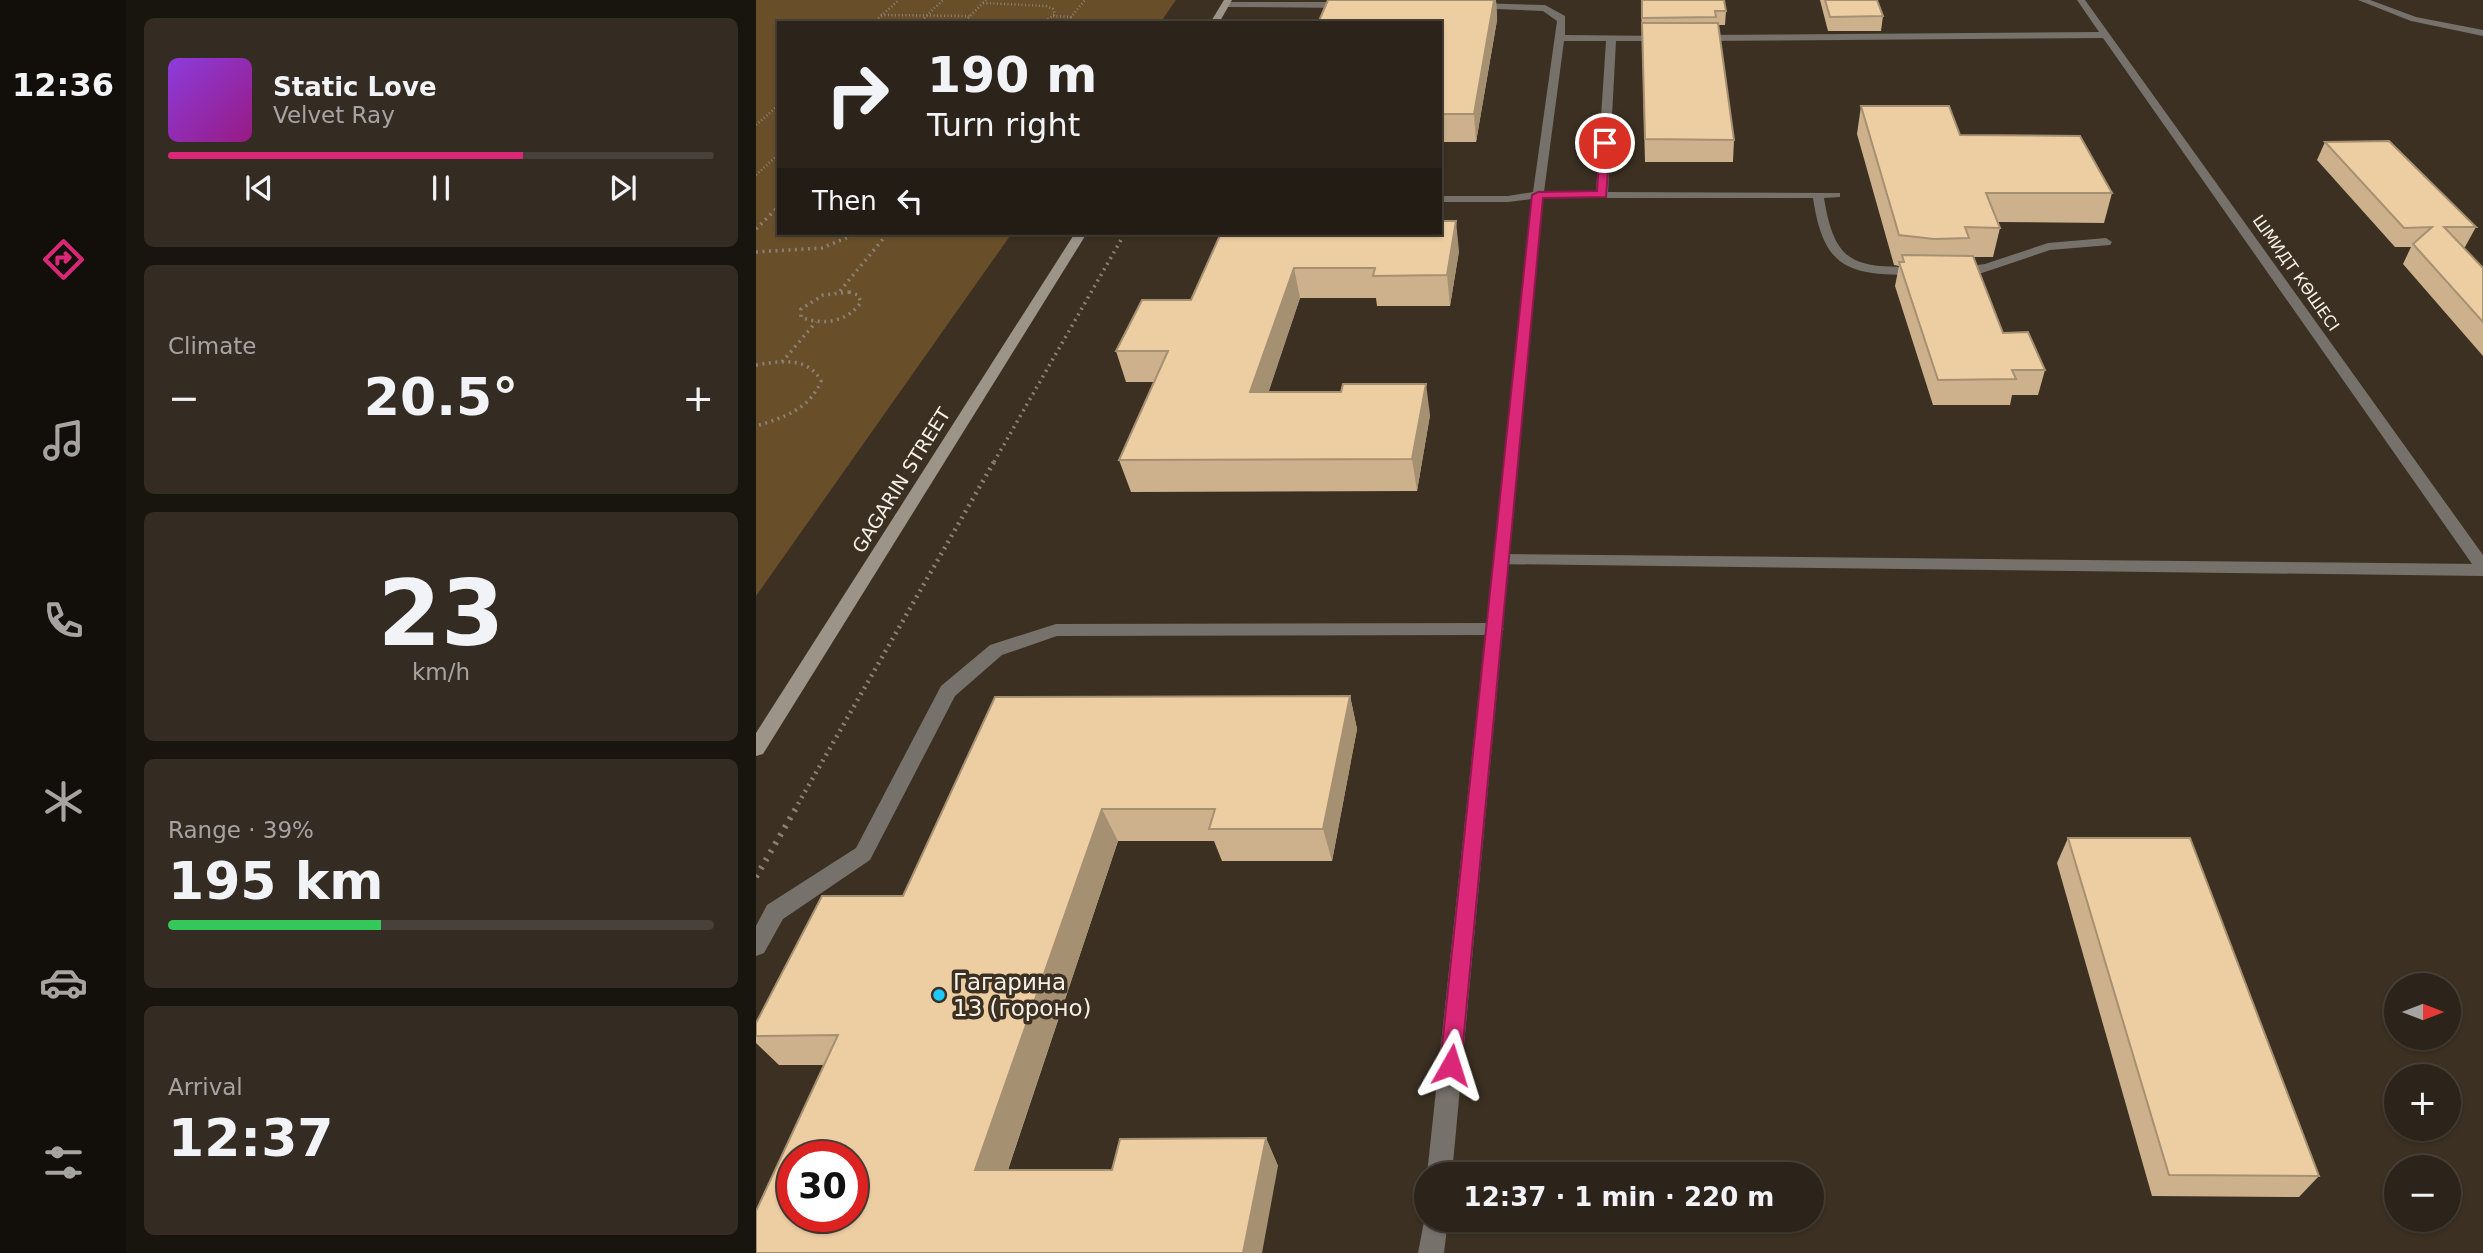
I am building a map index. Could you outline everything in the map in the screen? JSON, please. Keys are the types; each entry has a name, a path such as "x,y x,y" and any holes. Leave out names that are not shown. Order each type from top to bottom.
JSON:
{"main road":[{"path":"1215,21 1227,2"},
{"name":"GAGARIN STREET","path":"756,749 1080,235"}],"street":[{"name":"ШМИДТ КӨШЕСІ","path":"2081,0 2483,568"},
{"path":"2362,0 2414,19 2483,33"},
{"path":"1227,2 1365,5"},
{"path":"1440,1162 1538,195 1562,21 1553,5 1460,6"},
{"path":"1693,38 2106,35"},
{"path":"1561,38 1680,38"},
{"path":"1602,194 1611,39"},
{"path":"1442,199 1602,194 1836,195"},
{"path":"1818,195 1825,233 1833,249 1854,264 1887,271 1975,272 2002,265 2043,248 2074,242 2106,242"},
{"path":"1500,560 2483,568"},
{"path":"756,946 775,912 863,854 948,691 996,650 1056,630 1495,629"},
{"path":"1431,1253 1434,1232"}],"path":[{"path":"875,21 899,0"},
{"path":"921,21 943,0"},
{"path":"1068,21 1085,0"},
{"path":"965,21 985,2 1042,4 1053,9 1053,16"},
{"path":"881,16 970,16"},
{"path":"1046,21 1053,16 1072,17"},
{"path":"756,125 777,108"},
{"path":"756,175 777,156"},
{"path":"757,228 777,208"},
{"path":"756,252 813,251 843,242 855,235"},
{"path":"839,292 886,235"},
{"path":"756,877 1124,235"},
{"path":"839,292 858,295 861,302 859,307 840,318 816,322 801,317 803,306 816,298 839,292"},
{"path":"782,362 816,322"},
{"path":"756,365 782,362 803,364 816,370 821,381 802,407 781,418 756,426"}],"shaded area":[{"path":"756,0 1176,0 1161,21 777,21 777,235 1011,235 756,596"}],"building":[{"path":"1328,0 1494,0 1474,114 1442,114 1442,21 1319,21"},
{"path":"1642,0 1724,0 1726,11 1715,11 1716,17 1642,18"},
{"path":"1825,0 1877,0 1883,16 1830,17"},
{"path":"1642,23 1718,23 1734,140 1645,139"},
{"path":"1861,106 1949,106 1960,135 2080,136 2112,193 1986,193 2000,228 1965,227 1969,238 1934,239 1899,235"},
{"path":"2389,141 2476,227 2444,227 2483,268 2483,322 2413,244 2432,227 2404,228 2325,142"},
{"path":"1442,221 1456,221 1447,275 1373,276 1375,268 1294,268 1250,392 1341,392 1343,384 1426,384 1412,459 1119,460 1168,351 1116,351 1142,300 1191,300 1220,235 1442,235"},
{"path":"1902,255 1973,256 2003,333 2028,332 2045,370 2012,370 2016,379 1938,380 1899,262 1904,262"},
{"name":"Гагарина 13 (гороно)","path":"1350,696 1323,829 1209,829 1215,809 1102,809 975,1170 1112,1170 1120,1139 1266,1138 1243,1253 756,1253 756,1211 777,1166 777,1232 868,1232 868,1141 789,1141 838,1035 756,1036 756,1023 822,896 903,896 995,697"},
{"path":"2068,838 2190,838 2319,1176 2169,1175"}],"place":[{"name":"Гагарина 13 (гороно)","path":"939,995"}],"route":[{"path":"1451,1065 1538,195 1602,194 1605,143"}]}
